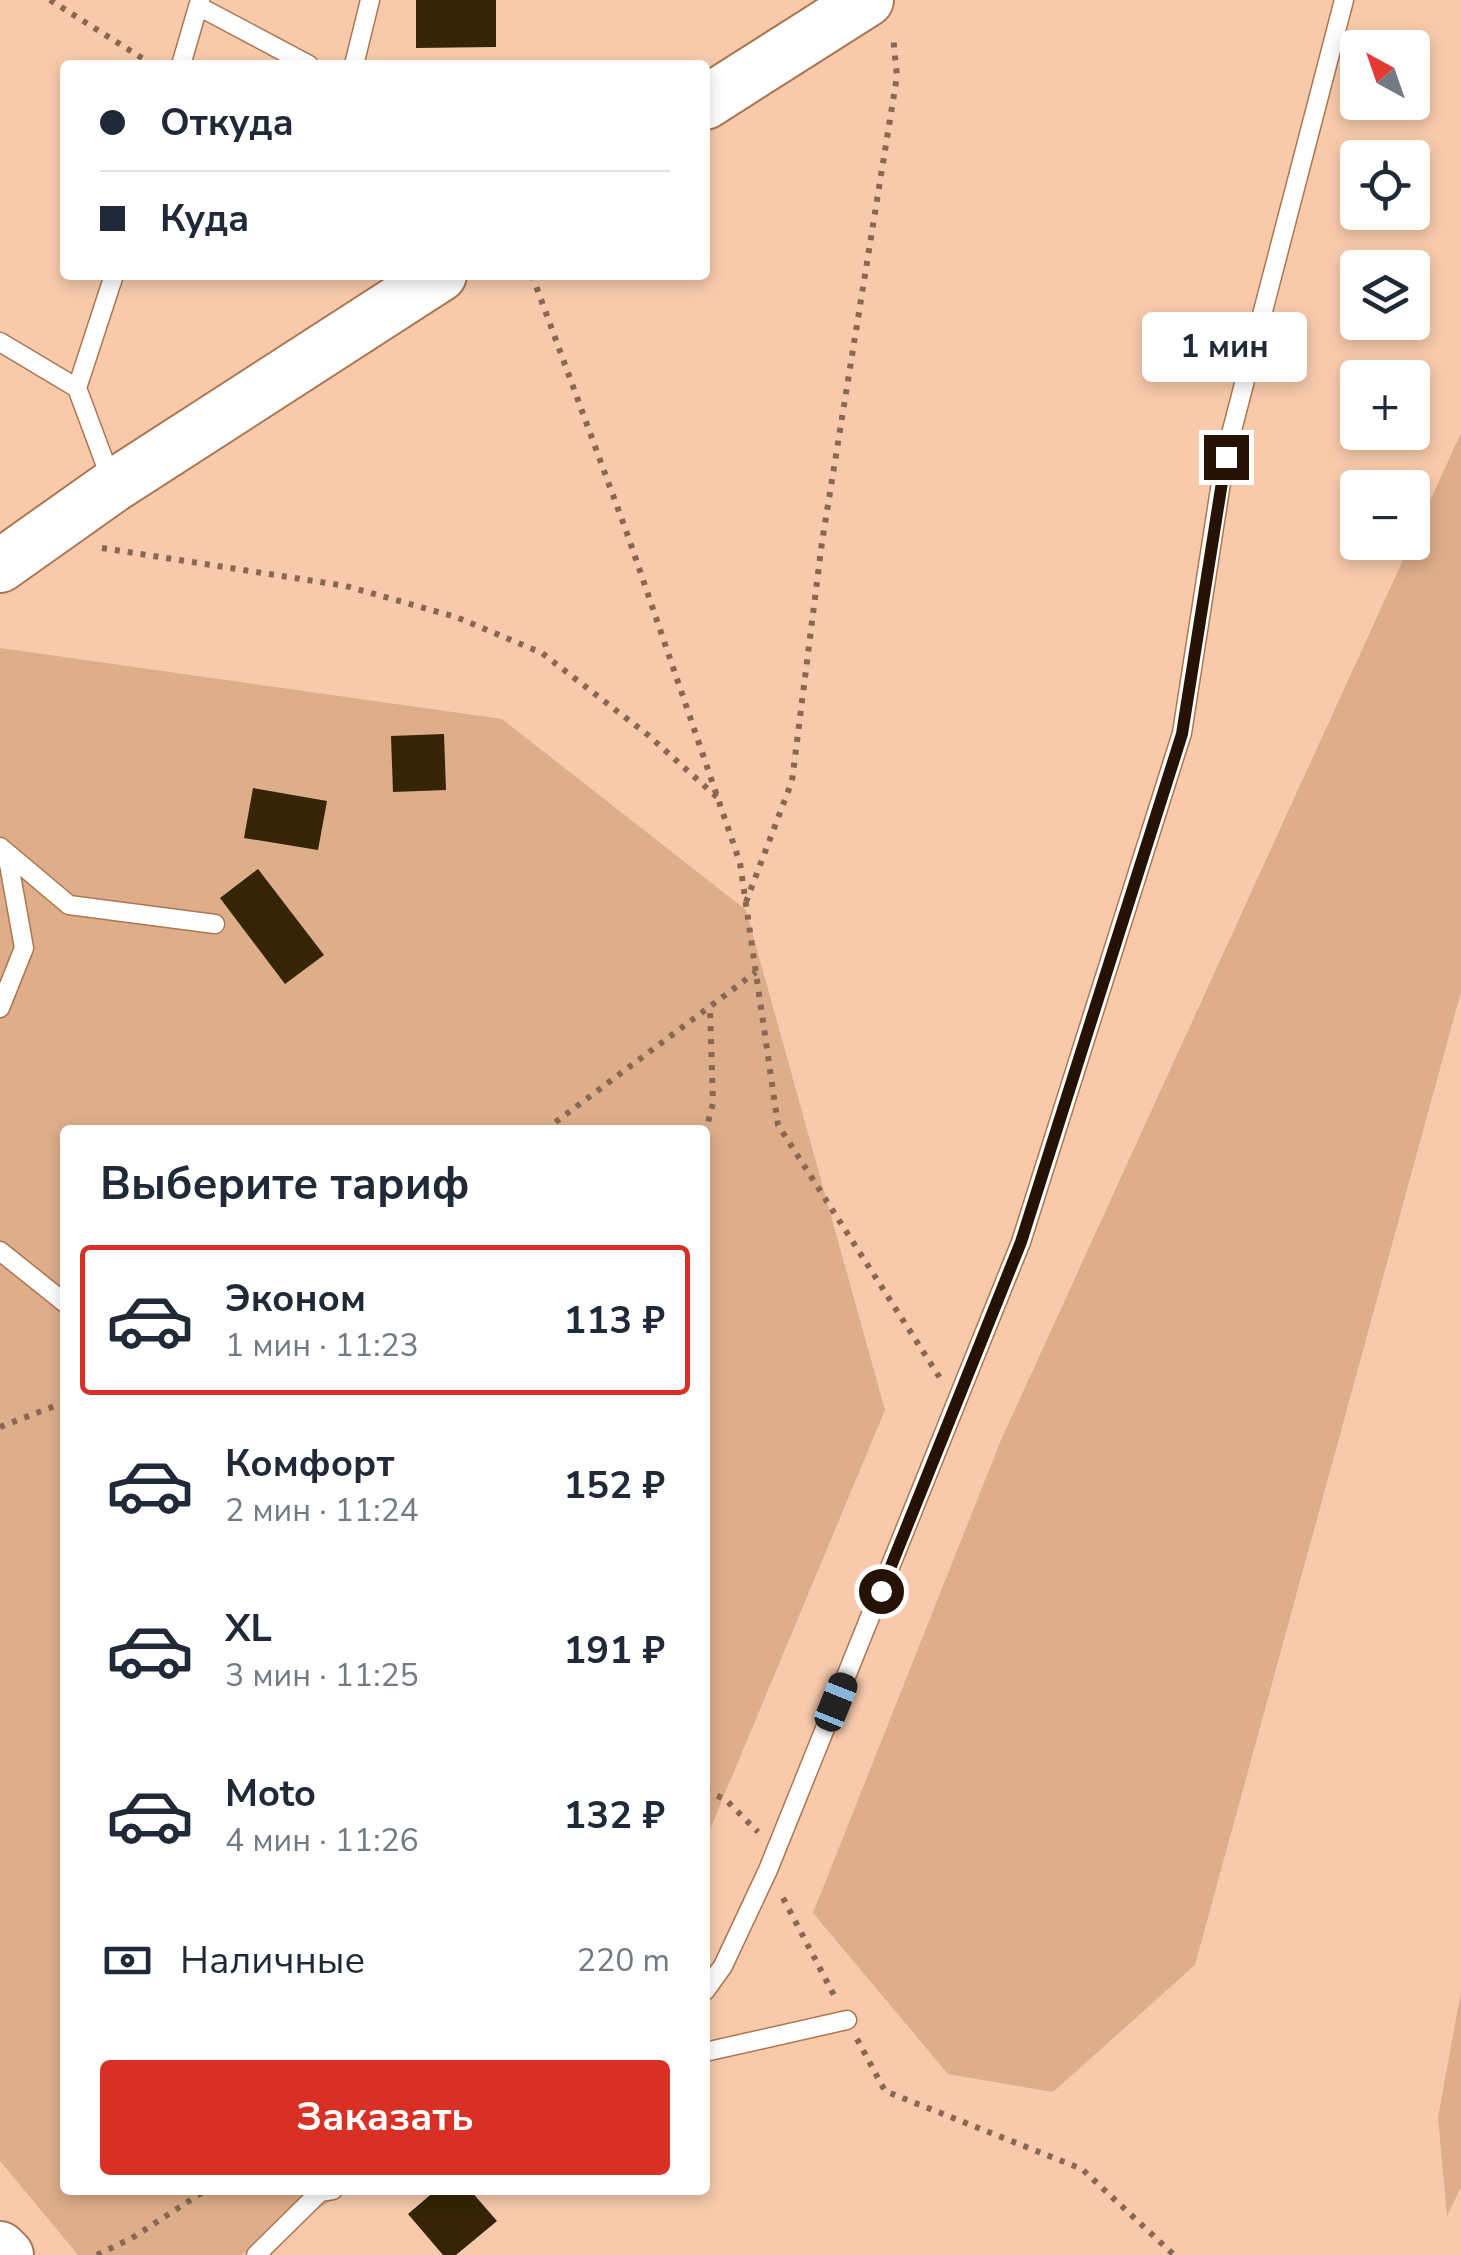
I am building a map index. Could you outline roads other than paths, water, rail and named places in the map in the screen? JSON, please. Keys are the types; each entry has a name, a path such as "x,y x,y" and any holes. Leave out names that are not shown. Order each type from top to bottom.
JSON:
{"street":[{"path":"710,101 879,10"},
{"path":"0,566 114,486 432,280"},
{"path":"0,2248 7,2255"}],"lane":[{"path":"355,60 370,0"},
{"path":"710,1984 723,1966 768,1870 1021,1242 1182,734 1226,457 1344,0"},
{"path":"183,60 200,4 300,60"},
{"path":"77,388 112,280"},
{"path":"0,342 77,388 114,486"},
{"path":"3,850 69,905 215,924"},
{"path":"0,1008 24,948 3,850"},
{"path":"0,1251 60,1299"},
{"path":"710,2051 847,2020"},
{"path":"256,2255 317,2195"}]}
